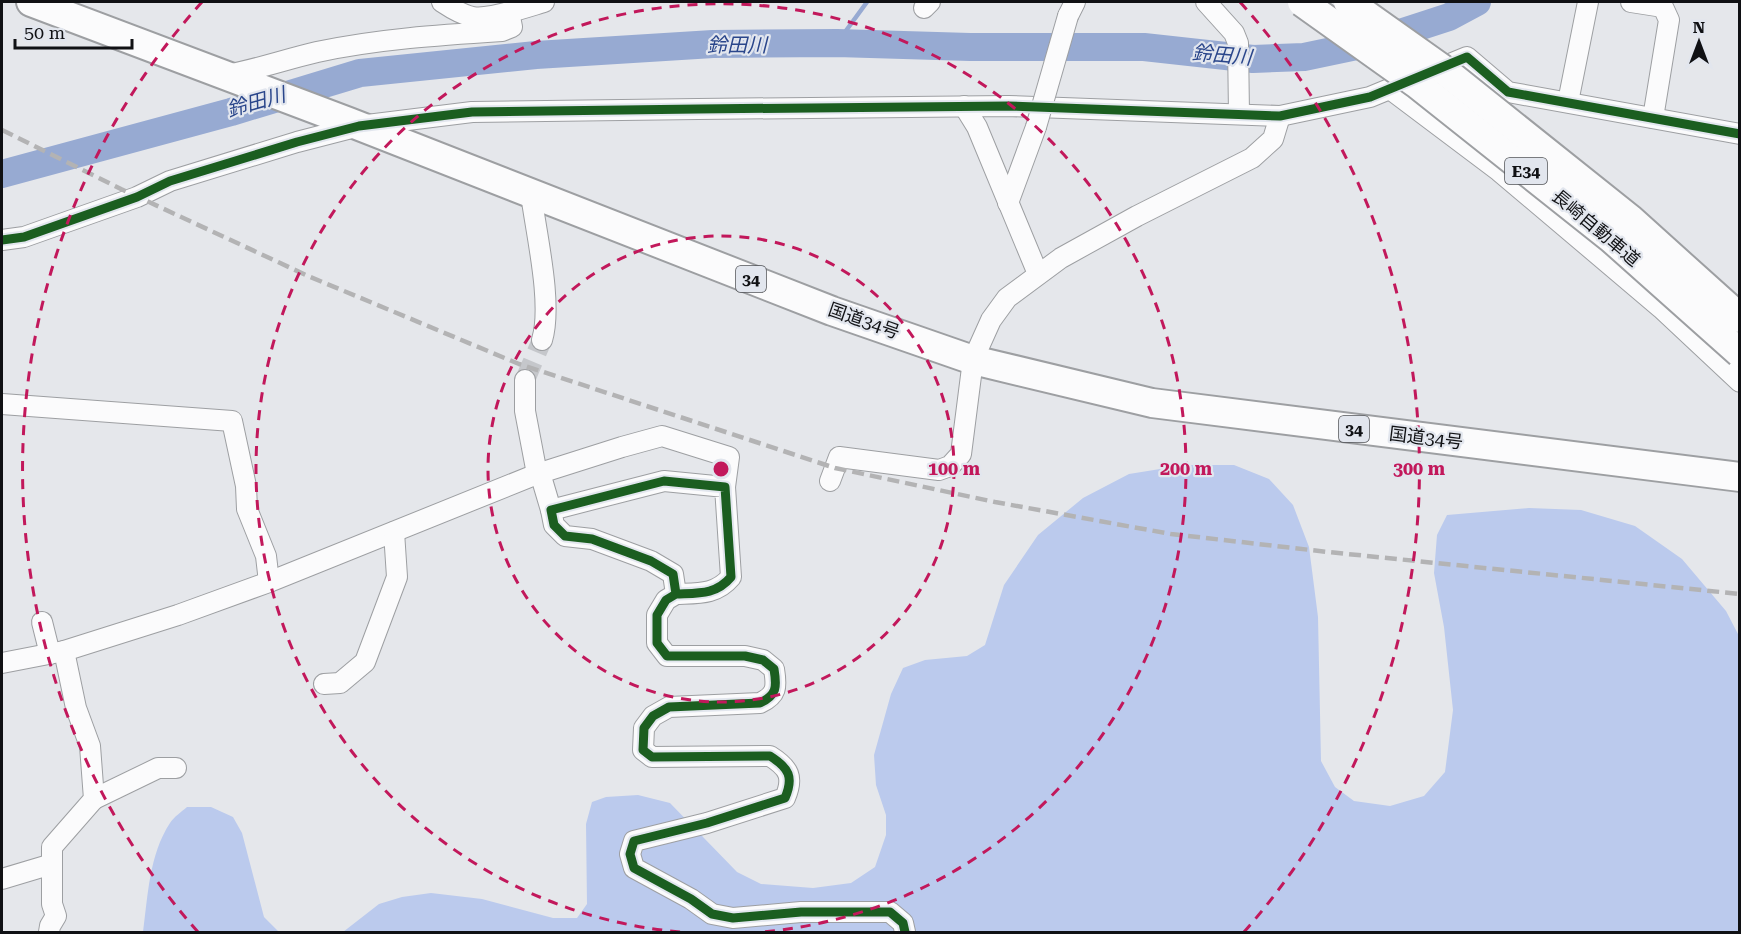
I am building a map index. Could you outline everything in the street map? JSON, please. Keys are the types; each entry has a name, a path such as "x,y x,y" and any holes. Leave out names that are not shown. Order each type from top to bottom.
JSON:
{"highway":[{"name":"国道34号","path":"31,2 354,124 832,311 973,360 1152,403 1740,477"},
{"name":"長崎自動車道","path":"1302,2 1417,84 1612,239 1740,353"},
{"name":"長崎自動車道","path":"1348,2 1441,68 1630,219 1740,318"}],"street":[{"path":"442,2 474,17 509,12 544,2"},
{"path":"1568,102 1588,2"},
{"path":"1630,2 1664,4 1669,20 1653,118"},
{"path":"1216,3 1238,43 1239,107"},
{"path":"1008,203 1036,127 1071,9"},
{"path":"229,77 317,52 416,36 502,31 512,27 509,12"},
{"path":"2,240 24,237 137,197 170,181 354,124 472,112 964,106 1239,107 1280,116 1370,97 1467,57 1508,92 1653,118 1738,127"},
{"path":"1390,89 1499,171 1661,308 1740,382"},
{"path":"964,106 977,127 1038,274"},
{"path":"830,481 839,457 939,470 950,466 961,454 973,360 991,320 1007,298 1061,258 1137,216 1252,158 1273,139 1280,116"},
{"path":"531,194 546,305 545,331 542,340"},
{"path":"525,380 525,411 554,525 565,536 592,539 651,561 673,574 676,594"},
{"path":"2,404 232,422 246,486 247,509 266,556 269,582"},
{"path":"2,663 57,653 178,615 269,582 539,473 662,436 729,457 725,487 731,577 723,586 709,593 676,594 666,600 657,615 657,643 667,656 745,656 763,660 774,669 777,685 771,698 760,703 669,708 653,716 644,728 643,750 652,757 770,756 781,763 790,776 790,786 785,798 707,823 634,841 630,854 634,868 691,899 712,914 733,918 801,912 890,912 903,923 905,933"},
{"path":"551,510 664,481 725,487"},
{"path":"324,684 340,683 365,662 397,577 394,532"},
{"path":"42,622 57,653 90,746 94,799"},
{"path":"50,933 50,926 56,916 52,904 52,847 94,799 158,768 176,768"},
{"path":"2,879 52,864"}],"shaded area":[{"path":"1185,465 1234,465 1269,479 1293,505 1309,547 1318,617 1321,761 1335,787 1354,801 1390,806 1424,796 1445,772 1453,710 1444,627 1434,573 1437,535 1447,515 1529,508 1581,510 1635,526 1682,559 1726,611 1739,636 1739,932 343,932 379,904 402,897 431,893 482,899 553,918 577,918 587,904 586,824 592,802 606,797 638,795 670,803 737,872 761,884 813,888 851,883 875,867 886,835 886,815 876,785 874,755 891,694 903,668 925,660 967,656 985,645 1004,585 1038,535 1083,498 1129,474"},
{"path":"187,807 211,807 233,817 242,833 264,917 279,932 143,932 150,876 158,848 170,823"}],"waterway":[{"path":"837,43 867,2"},
{"name":"鈴田川","path":"2,174 231,112 360,73 536,55 713,44 837,43 970,47 1144,47 1253,59 1304,57 1366,44 1449,17 1477,2"}],"tunnel":[{"path":"525,380 542,340"}],"railway":[{"path":"2,130 121,189 308,276 519,364 835,468 995,502 1171,534 1740,594"}],"cycle path":[{"path":"2,240 24,237 137,197 170,181 297,142 359,126 472,112 1008,106 1280,116 1370,97 1467,57 1508,92 1740,134"},
{"path":"676,594 713,590 731,577 725,487 664,481 551,510 554,525 565,536 592,539 651,561 673,574 676,594 666,600 657,615 657,643 667,656 745,656 763,660 774,669 773,693 760,703 669,707 653,716 644,728 643,750 652,757 770,756 782,765 788,774 789,784 785,798 707,823 634,841 630,854 634,868 691,899 712,914 733,918 801,912 890,912 903,923 905,932"}]}
